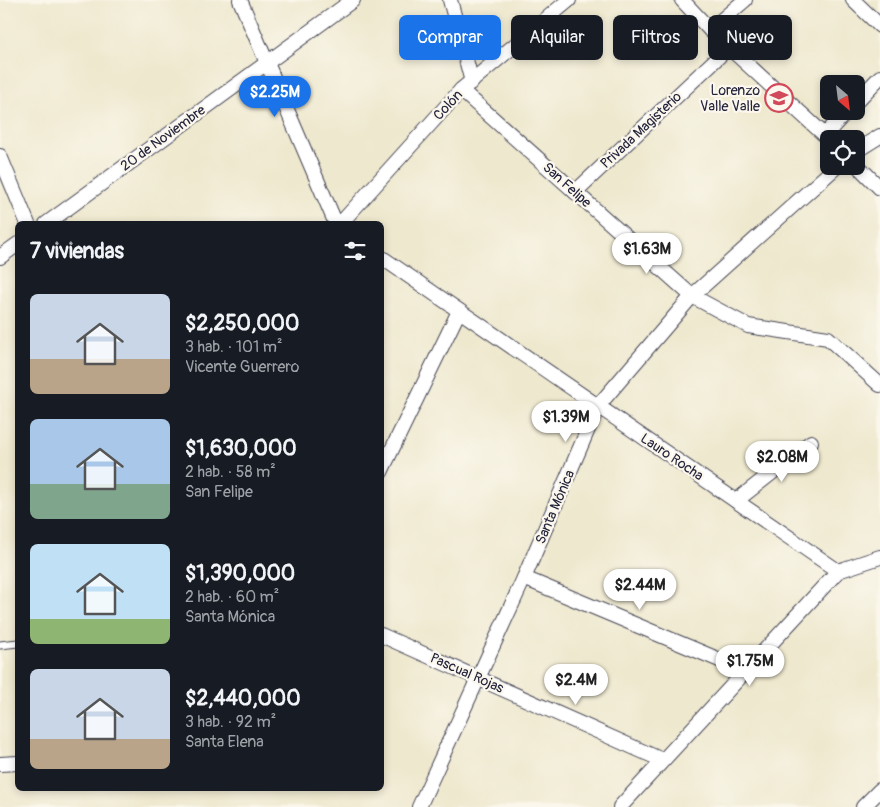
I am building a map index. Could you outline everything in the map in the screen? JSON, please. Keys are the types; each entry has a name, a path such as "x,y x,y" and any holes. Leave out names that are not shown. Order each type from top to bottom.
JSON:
{"street":[{"path":"240,0 335,221"},
{"name":"20 de Noviembre","path":"50,221 354,0"},
{"path":"450,0 466,86"},
{"name":"Colón","path":"343,221 466,86 569,0"},
{"path":"682,0 708,28"},
{"path":"728,15 745,0"},
{"path":"852,0 880,26"},
{"name":"Privada Magisterio","path":"575,192 715,60"},
{"path":"743,60 820,131"},
{"path":"865,93 880,77"},
{"name":"San Felipe","path":"466,86 575,192 692,296 748,326 828,338 880,385"},
{"path":"832,130 840,120"},
{"path":"865,145 880,136"},
{"path":"0,156 27,221"},
{"path":"865,173 880,188"},
{"name":"Santa Mónica","path":"419,807 524,578 598,406 692,296 827,175"},
{"path":"0,257 15,246"},
{"name":"Lauro Rocha","path":"384,260 838,571"},
{"path":"384,466 459,311"},
{"path":"736,501 811,442"},
{"path":"620,807 838,571 879,558"},
{"path":"524,578 746,670"},
{"name":"Pascual Rojas","path":"384,637 662,760"},
{"path":"0,764 15,764"},
{"path":"862,807 880,790"}],"lane":[{"path":"0,645 15,643"}],"place":[{"name":"Lorenzo Valle Valle","path":"779,98"}]}
